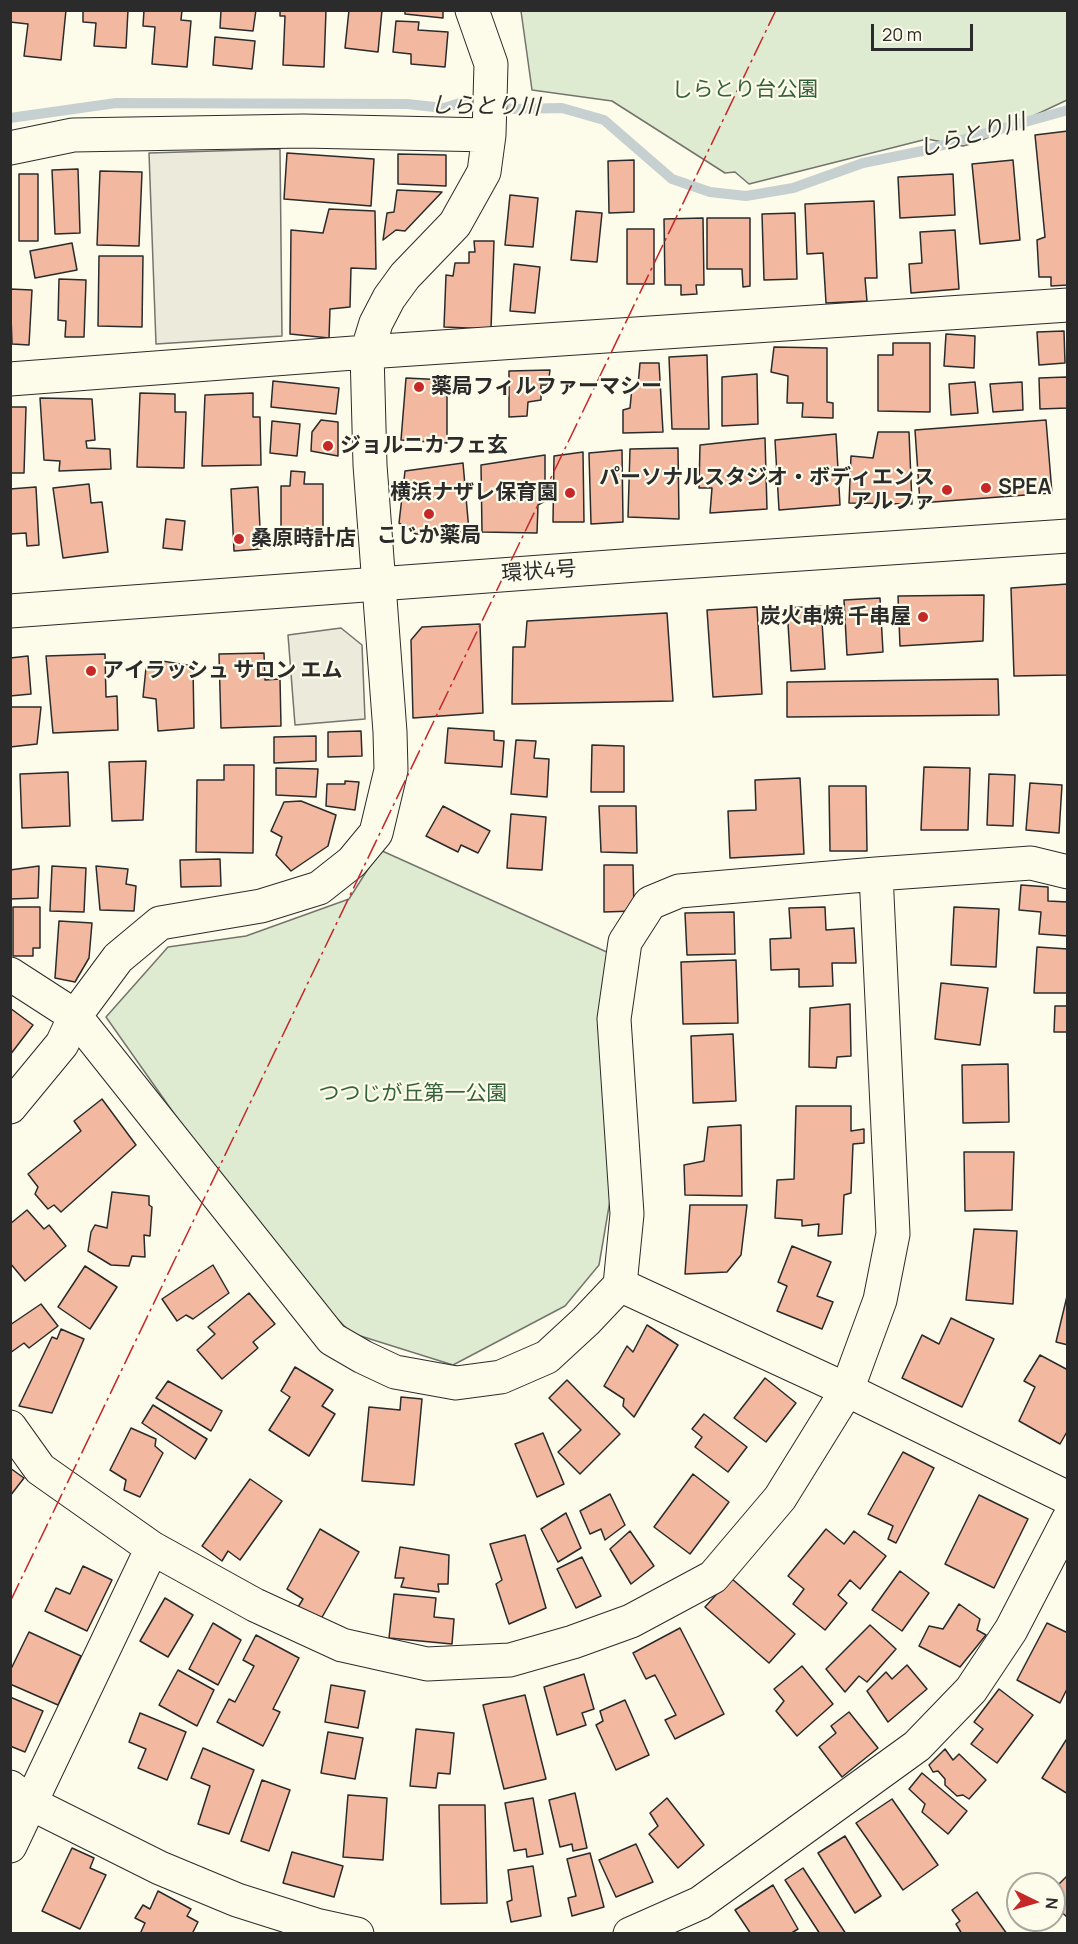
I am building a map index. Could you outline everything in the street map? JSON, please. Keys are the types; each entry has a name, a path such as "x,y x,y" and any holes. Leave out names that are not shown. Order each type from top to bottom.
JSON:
{"street":[{"path":"10,1107 62,1044 75,1016 118,958 160,923 261,906 319,888 352,862 376,832 391,770 370,465 367,352 376,323 389,298 405,276 455,224 484,172 489,131 490,64 472,10"},
{"path":"10,148 73,135 489,131"},
{"path":"10,378 1068,305"},
{"name":"環状4号","path":"10,611 1068,536"},
{"path":"10,974 75,1016 332,1339 395,1372 456,1383 501,1377 547,1357 620,1285 627,1214 614,1019 625,942 650,903 679,891 876,874 1031,863 1068,872"},
{"path":"10,1427 40,1469 152,1548 255,1605 342,1645 427,1664 510,1660 573,1642 631,1621 713,1577 780,1498 847,1390 880,1300 893,1234 876,874"},
{"path":"620,1285 847,1390 1068,1498"},
{"path":"630,1934 700,1903 917,1746 971,1690 1011,1630 1068,1520"},
{"path":"10,1846 20,1795 152,1548"},
{"path":"20,1795 160,1868 237,1900 357,1934"}],"green space":[{"name":"しらとり台公園","path":"521,11 1067,11 1067,100 978,142 963,146 927,139 749,184 735,172 725,173 612,101 532,90"},
{"name":"つつじが丘第一公園","path":"380,850 609,953 621,1136 599,1265 565,1306 453,1365 351,1333 271,1251 106,1017 168,947 246,936 349,899"}],"shaded area":[{"path":"280,149 282,336 156,344 149,153"},
{"path":"341,628 362,645 365,719 295,725 288,635"}],"building":[{"path":"11,10 66,10 61,60 24,56 28,24 10,22"},
{"path":"83,10 128,10 126,48 94,46 96,23 83,22"},
{"path":"144,10 182,10 181,20 191,21 187,67 152,64 155,27 143,26"},
{"path":"221,10 256,10 253,31 220,28"},
{"path":"280,10 326,10 324,67 283,65 285,16 280,16"},
{"path":"349,10 382,10 378,52 345,48"},
{"path":"405,10 443,10 443,18 405,14"},
{"path":"396,21 419,22 418,30 448,32 445,67 411,64 411,54 393,52"},
{"path":"215,37 255,41 252,69 213,65"},
{"path":"1068,131 1068,285 1051,286 1051,277 1039,277 1037,240 1045,237 1035,135"},
{"path":"287,153 374,159 371,206 284,199"},
{"path":"398,154 446,155 446,186 398,184"},
{"path":"634,160 634,212 609,213 608,161"},
{"path":"1013,160 1020,240 980,244 972,164"},
{"path":"78,169 80,233 55,234 52,170"},
{"path":"100,171 142,172 139,246 97,245"},
{"path":"19,174 38,174 38,241 19,241"},
{"path":"953,174 955,215 900,218 898,177"},
{"path":"397,190 442,192 405,231 396,230 383,240 387,213 394,212"},
{"path":"510,195 538,198 533,247 505,245"},
{"path":"874,201 877,278 865,278 867,301 826,303 823,253 807,254 805,204"},
{"path":"329,209 375,211 376,269 351,268 350,307 330,309 329,338 290,334 291,230 323,233"},
{"path":"576,211 602,213 597,262 571,260"},
{"path":"795,213 797,279 764,280 762,214"},
{"path":"703,218 704,285 696,285 697,294 681,295 681,285 665,285 664,219"},
{"path":"707,218 750,218 750,286 743,287 742,269 707,269"},
{"path":"627,229 654,229 654,284 627,284"},
{"path":"955,230 959,289 911,293 909,264 922,263 920,232"},
{"path":"474,241 494,241 491,329 444,327 446,275 453,276 455,263 469,263 469,252 475,252"},
{"path":"72,243 77,270 35,278 30,251"},
{"path":"99,256 143,256 142,327 98,326"},
{"path":"514,264 540,267 535,313 510,311"},
{"path":"59,279 86,280 84,337 65,337 66,321 58,320"},
{"path":"10,289 32,290 29,345 12,344"},
{"path":"1064,331 1065,363 1039,365 1037,332"},
{"path":"946,334 975,336 974,368 944,366"},
{"path":"893,343 930,343 930,412 878,411 878,355 893,355"},
{"path":"774,347 827,348 827,402 833,403 833,418 802,417 803,403 787,403 788,376 771,372"},
{"path":"707,355 709,429 672,429 669,357"},
{"path":"640,363 659,363 663,432 623,433 623,410 630,408 632,387 638,386"},
{"path":"550,370 548,385 541,385 541,400 528,402 527,416 509,417 509,371"},
{"path":"757,374 758,424 722,426 722,377"},
{"path":"1067,377 1068,408 1040,409 1039,378"},
{"path":"406,378 447,380 447,443 401,440"},
{"path":"273,381 339,388 336,414 271,407"},
{"path":"975,382 978,413 951,415 949,384"},
{"path":"1022,382 1023,410 993,412 990,384"},
{"path":"140,393 175,394 175,412 186,412 184,468 137,467"},
{"path":"253,393 253,417 260,417 261,465 202,466 205,395"},
{"path":"40,398 92,399 95,440 86,441 87,448 110,449 111,469 59,471 60,461 44,460"},
{"path":"10,407 26,407 24,473 10,473"},
{"path":"321,420 338,422 338,456 311,451 312,432"},
{"path":"1046,420 1052,493 920,503 915,430"},
{"path":"272,421 300,424 297,456 270,453"},
{"path":"878,432 909,432 912,504 849,503 851,456 873,458"},
{"path":"836,434 840,505 779,510 775,440"},
{"path":"765,438 767,509 710,513 712,488 699,488 700,445"},
{"path":"678,448 679,519 628,517 630,449"},
{"path":"622,450 623,522 591,524 589,453"},
{"path":"583,452 584,522 553,522 554,456"},
{"path":"545,455 545,501 538,505 537,533 482,532 481,465"},
{"path":"463,463 469,531 416,534 399,523 405,471"},
{"path":"291,471 305,472 304,484 323,484 323,541 281,541 281,486 290,486"},
{"path":"89,484 91,503 102,502 108,552 63,558 53,488"},
{"path":"36,487 39,545 27,546 26,533 10,534 10,489"},
{"path":"258,487 261,549 234,551 231,489"},
{"path":"166,519 185,521 182,550 163,548"},
{"path":"1068,584 1068,675 1014,676 1011,588"},
{"path":"984,595 983,641 900,646 898,596"},
{"path":"880,598 883,652 847,655 844,600"},
{"path":"821,606 825,669 791,671 787,608"},
{"path":"757,607 762,694 713,697 707,610"},
{"path":"667,613 673,701 512,704 513,647 525,647 527,621"},
{"path":"480,624 483,713 413,718 411,640 422,627"},
{"path":"264,653 265,680 280,679 281,726 221,728 219,654"},
{"path":"105,654 106,697 117,696 118,730 53,733 46,656"},
{"path":"28,656 31,694 10,696 10,658"},
{"path":"162,661 193,666 194,728 158,731 156,699 143,697 146,668 160,668"},
{"path":"998,679 999,715 787,717 787,682"},
{"path":"10,707 41,707 37,744 10,747"},
{"path":"448,728 494,731 494,740 504,741 502,767 445,763"},
{"path":"361,731 362,756 328,757 328,732"},
{"path":"316,736 316,761 274,763 274,737"},
{"path":"516,740 536,741 534,758 549,759 547,797 511,794"},
{"path":"592,745 624,746 624,792 591,792"},
{"path":"146,761 143,820 112,821 109,762"},
{"path":"224,765 254,765 253,853 196,852 197,780 224,780"},
{"path":"924,767 970,768 968,830 921,830"},
{"path":"276,768 318,769 316,797 276,795"},
{"path":"68,772 70,826 22,828 20,774"},
{"path":"989,774 1015,775 1013,826 987,825"},
{"path":"800,778 804,854 730,858 728,811 756,810 755,780"},
{"path":"345,781 359,782 355,810 326,806 327,784 345,784"},
{"path":"1030,783 1062,785 1059,833 1026,830"},
{"path":"829,786 866,786 867,851 830,851"},
{"path":"301,801 336,815 328,846 291,871 276,855 282,837 271,831 284,802"},
{"path":"443,806 490,831 478,853 461,845 458,852 426,836"},
{"path":"599,806 636,806 637,853 601,852"},
{"path":"511,814 546,817 542,870 507,868"},
{"path":"220,859 221,886 181,887 180,860"},
{"path":"604,865 633,865 634,911 604,912"},
{"path":"39,866 38,898 10,899 10,870"},
{"path":"52,866 86,868 84,912 50,911"},
{"path":"96,866 128,869 126,884 136,886 134,911 100,910"},
{"path":"1021,885 1048,887 1048,901 1068,902 1068,936 1039,934 1041,912 1019,910"},
{"path":"13,907 40,907 40,948 33,948 33,956 13,956"},
{"path":"825,907 826,930 854,928 856,963 832,963 833,986 799,987 799,969 771,970 770,939 791,938 789,908"},
{"path":"954,907 999,909 996,967 951,965"},
{"path":"734,912 735,954 687,955 685,913"},
{"path":"59,921 92,923 89,958 75,982 55,978"},
{"path":"1037,947 1068,949 1068,993 1034,993"},
{"path":"736,960 738,1023 683,1024 681,962"},
{"path":"941,983 988,988 980,1045 935,1039"},
{"path":"850,1004 851,1056 837,1057 836,1068 809,1067 810,1008"},
{"path":"1055,1006 1068,1006 1068,1032 1054,1032"},
{"path":"10,1008 33,1025 10,1055"},
{"path":"733,1034 736,1101 693,1103 691,1036"},
{"path":"1008,1064 1009,1122 963,1123 962,1065"},
{"path":"102,1099 136,1145 61,1212 54,1205 48,1209 35,1194 38,1187 28,1174 81,1131 74,1121"},
{"path":"796,1106 851,1106 851,1131 864,1129 864,1143 853,1144 851,1193 844,1195 842,1234 818,1236 819,1224 802,1226 802,1220 775,1218 777,1180 794,1179"},
{"path":"741,1125 742,1196 685,1195 684,1165 704,1161 708,1127"},
{"path":"964,1152 1014,1152 1012,1210 965,1211"},
{"path":"112,1192 149,1196 149,1205 152,1207 150,1236 144,1235 145,1257 132,1256 129,1266 111,1265 88,1251 91,1232 95,1225 107,1228"},
{"path":"690,1205 747,1205 741,1255 727,1272 685,1274"},
{"path":"27,1210 44,1229 49,1225 66,1246 25,1281 10,1263 10,1224"},
{"path":"974,1229 1017,1231 1013,1304 966,1300"},
{"path":"792,1246 831,1262 817,1296 833,1302 822,1329 777,1311 787,1286 778,1282"},
{"path":"213,1265 229,1293 193,1319 186,1315 177,1321 162,1299"},
{"path":"85,1266 117,1287 90,1329 58,1307"},
{"path":"1068,1292 1068,1345 1056,1342"},
{"path":"249,1293 275,1324 253,1342 258,1348 222,1379 197,1350 215,1334 208,1327"},
{"path":"41,1304 58,1326 29,1348 24,1343 10,1353 10,1325"},
{"path":"951,1318 994,1339 962,1407 902,1378 922,1335 939,1344"},
{"path":"647,1325 678,1345 634,1417 623,1406 624,1399 604,1386 627,1346 633,1352"},
{"path":"61,1329 84,1339 52,1413 19,1406 52,1337 57,1339"},
{"path":"1040,1355 1068,1370 1068,1430 1060,1444 1019,1421 1035,1387 1024,1381"},
{"path":"295,1367 333,1390 322,1406 335,1414 309,1456 269,1430 290,1397 281,1391"},
{"path":"765,1378 796,1403 766,1442 734,1418"},
{"path":"567,1380 620,1434 580,1474 558,1452 581,1430 549,1398"},
{"path":"168,1381 222,1411 211,1431 156,1398"},
{"path":"401,1397 422,1399 414,1485 362,1481 369,1407 400,1410"},
{"path":"153,1405 207,1439 195,1459 142,1423"},
{"path":"704,1414 747,1447 728,1472 695,1447 702,1437 692,1429"},
{"path":"131,1428 156,1439 155,1446 163,1453 140,1497 124,1490 126,1480 110,1470"},
{"path":"543,1433 564,1484 537,1497 515,1444"},
{"path":"903,1452 934,1468 896,1543 888,1539 893,1526 868,1514"},
{"path":"10,1468 24,1478 10,1496"},
{"path":"693,1474 729,1502 690,1554 654,1527"},
{"path":"250,1479 282,1501 240,1560 228,1551 222,1561 202,1546"},
{"path":"610,1494 625,1525 605,1540 601,1529 590,1534 580,1511"},
{"path":"979,1495 1028,1519 994,1588 945,1564"},
{"path":"566,1513 581,1548 558,1562 541,1529"},
{"path":"320,1529 359,1552 321,1619 298,1607 303,1599 287,1589"},
{"path":"826,1529 844,1544 854,1531 886,1556 860,1589 850,1580 838,1595 847,1603 825,1630 793,1604 804,1589 788,1576"},
{"path":"630,1531 654,1566 631,1584 610,1549"},
{"path":"525,1535 546,1608 509,1624 496,1584 502,1580 490,1544"},
{"path":"400,1547 449,1555 448,1584 438,1584 439,1592 401,1587 404,1578 395,1578"},
{"path":"582,1557 601,1596 576,1608 557,1569"},
{"path":"83,1566 112,1580 87,1631 45,1611 56,1588 70,1594"},
{"path":"900,1571 929,1593 902,1631 872,1610"},
{"path":"731,1578 795,1634 769,1663 705,1607"},
{"path":"394,1594 436,1598 434,1617 454,1619 452,1644 389,1638"},
{"path":"165,1598 193,1615 168,1657 140,1641"},
{"path":"959,1604 980,1619 977,1630 986,1635 960,1667 919,1646 929,1626 943,1629"},
{"path":"213,1623 241,1640 218,1685 189,1669"},
{"path":"1047,1623 1068,1633 1068,1687 1060,1703 1017,1680"},
{"path":"870,1625 896,1649 867,1682 859,1676 845,1692 826,1669"},
{"path":"680,1628 724,1714 675,1739 665,1720 676,1715 655,1675 646,1679 633,1653"},
{"path":"29,1632 81,1656 58,1705 10,1684 10,1671"},
{"path":"256,1635 299,1658 273,1709 280,1712 263,1746 217,1722 229,1699 235,1702 254,1666 243,1660"},
{"path":"907,1665 927,1689 888,1722 867,1691 886,1672 892,1679"},
{"path":"802,1666 833,1704 797,1736 776,1711 784,1701 774,1689"},
{"path":"178,1670 214,1690 197,1726 159,1705"},
{"path":"584,1674 594,1709 582,1713 586,1725 557,1735 544,1687"},
{"path":"331,1685 365,1691 358,1728 325,1722"},
{"path":"999,1689 1033,1715 997,1763 971,1744 983,1729 974,1722"},
{"path":"525,1695 546,1779 504,1789 483,1705"},
{"path":"10,1697 43,1711 25,1752 10,1746"},
{"path":"625,1700 649,1755 616,1770 596,1725 603,1721 600,1711"},
{"path":"849,1712 878,1748 842,1777 819,1747 836,1733 831,1726"},
{"path":"140,1713 186,1732 167,1780 138,1768 146,1749 129,1742"},
{"path":"416,1729 454,1733 450,1774 438,1773 436,1788 410,1786"},
{"path":"328,1732 363,1738 355,1779 321,1773"},
{"path":"1068,1737 1068,1794 1042,1778"},
{"path":"203,1748 254,1770 229,1834 198,1824 210,1786 191,1778"},
{"path":"945,1749 953,1760 959,1754 986,1780 969,1799 963,1795 957,1796 945,1785 945,1779 938,1771 933,1772 929,1765"},
{"path":"922,1773 967,1811 948,1834 922,1812 925,1804 909,1789"},
{"path":"262,1780 290,1790 269,1851 241,1841"},
{"path":"575,1793 587,1848 573,1851 572,1844 560,1847 549,1800"},
{"path":"348,1795 387,1798 383,1860 343,1857"},
{"path":"533,1798 543,1854 527,1857 526,1849 514,1851 505,1803"},
{"path":"667,1798 704,1845 678,1868 649,1834 658,1826 650,1813"},
{"path":"892,1799 938,1865 903,1890 856,1823"},
{"path":"439,1805 485,1805 487,1903 441,1904"},
{"path":"845,1836 881,1896 855,1913 818,1853"},
{"path":"636,1844 653,1882 616,1897 599,1860"},
{"path":"72,1848 94,1858 90,1868 106,1875 80,1929 42,1911"},
{"path":"292,1852 343,1866 334,1897 283,1883"},
{"path":"590,1853 604,1907 572,1916 568,1898 576,1896 567,1859"},
{"path":"533,1866 541,1916 511,1922 507,1902 512,1900 508,1870"},
{"path":"803,1868 846,1934 820,1934 785,1880"},
{"path":"1068,1875 1068,1918 1066,1916 1066,1877"},
{"path":"773,1885 798,1929 790,1934 751,1934 735,1910"},
{"path":"158,1891 191,1909 187,1916 198,1922 192,1934 140,1934 145,1923 135,1918 143,1905 150,1909"},
{"path":"977,1892 1007,1934 962,1934 956,1924 960,1921 952,1910"}],"waterway":[{"name":"しらとり川","path":"10,118 116,103 407,104 444,108 463,102 512,109 562,108 604,120 672,179 710,192 746,196 793,188 863,163 922,151 1068,110"}],"power":[{"path":"10,1602 776,10"}],"place":[{"name":"薬局フィルファーマシー","path":"419,387"},
{"name":"ジョルニカフェ玄","path":"328,446"},
{"name":"SPEA","path":"986,488"},
{"name":"パーソナルスタジオ・ボディエンス アルファ","path":"947,490"},
{"name":"横浜ナザレ保育園","path":"570,493"},
{"name":"こじか薬局","path":"429,514"},
{"name":"桑原時計店","path":"239,539"},
{"name":"炭火串焼 千串屋","path":"923,617"},
{"name":"アイラッシュ サロン エム","path":"91,671"}]}
